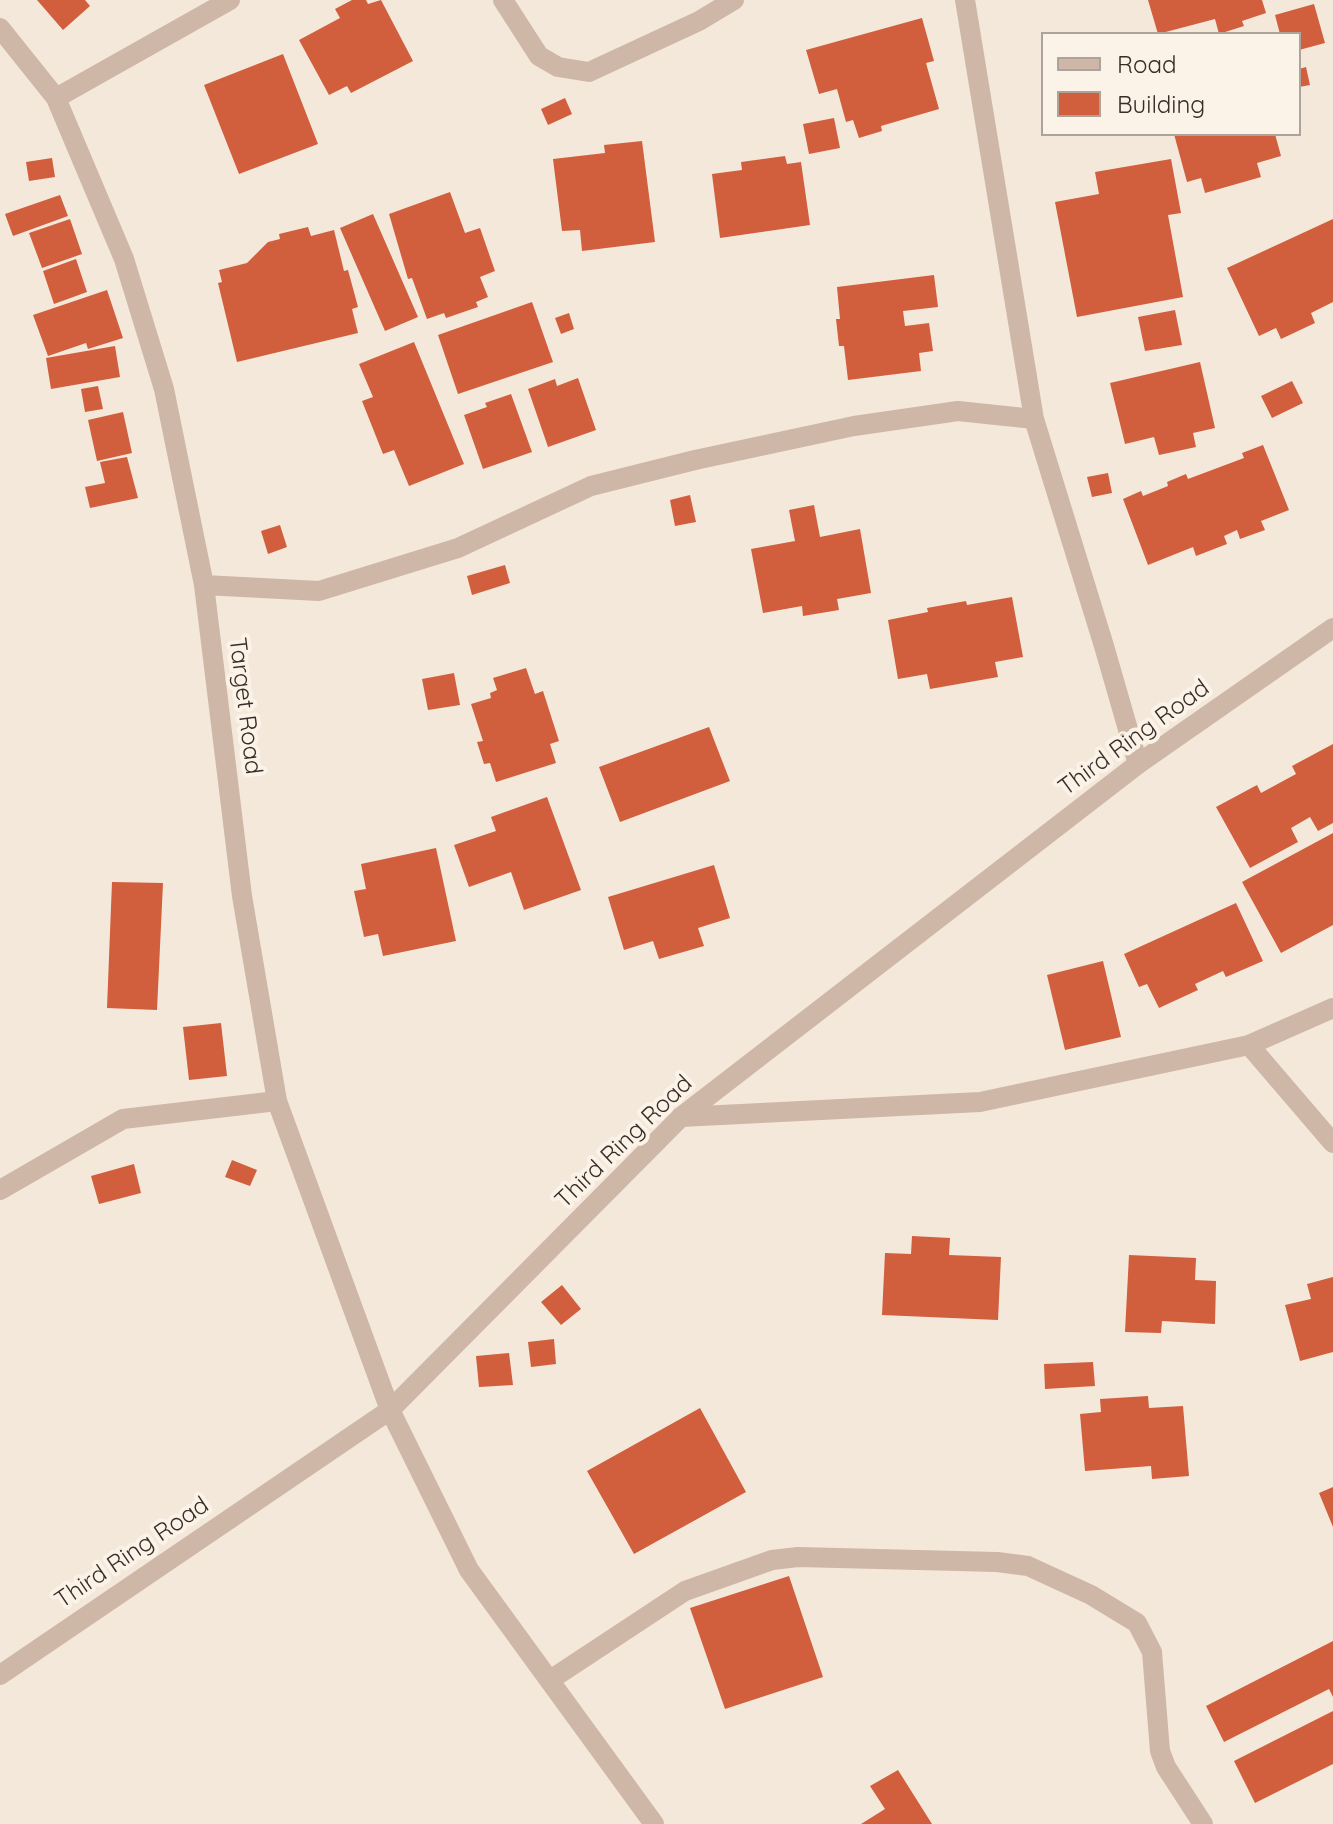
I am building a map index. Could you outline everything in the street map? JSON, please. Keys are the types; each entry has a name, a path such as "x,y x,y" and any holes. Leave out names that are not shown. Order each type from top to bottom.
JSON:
{"street":[{"path":"56,98 230,0"},
{"path":"503,0 539,56 558,67 589,72 699,21 734,0"},
{"path":"965,0 1034,419 1138,764"},
{"name":"Target Road","path":"0,28 56,98 124,259 164,389 204,585 242,896 277,1101 390,1410 469,1570 654,1824"},
{"path":"204,585 319,591 458,548 591,486 854,426 958,411 1034,419"},
{"name":"Third Ring Road","path":"0,1675 390,1410 681,1117 1138,764 1333,628"},
{"path":"681,1117 980,1102 1249,1045 1333,1008"},
{"path":"1249,1045 1333,1143"},
{"path":"0,1190 123,1119 277,1101"},
{"path":"550,1680 685,1591 772,1560 798,1557 997,1562 1028,1566 1091,1595 1137,1623 1152,1652 1160,1751 1166,1767 1203,1824"}],"building":[{"path":"37,0 85,0 90,6 63,30"},
{"path":"352,0 366,0 368,4 381,0 413,61 351,93 347,86 329,95 299,40 340,18 335,9"},
{"path":"1148,0 1262,0 1266,13 1242,21 1244,26 1225,32 1218,32 1215,19 1157,32"},
{"path":"1314,4 1325,43 1301,49 1301,32 1279,32 1275,15"},
{"path":"922,18 934,61 926,63 939,109 881,126 882,131 859,138 853,120 846,122 837,89 819,94 806,50"},
{"path":"283,54 318,144 239,174 204,85"},
{"path":"1306,67 1310,85 1301,87 1301,68"},
{"path":"565,98 572,114 548,125 541,109"},
{"path":"834,118 840,148 809,154 803,124"},
{"path":"1175,136 1276,136 1281,156 1257,163 1261,177 1205,193 1201,178 1187,182"},
{"path":"642,141 655,242 582,251 580,230 562,231 553,159 605,153 604,145"},
{"path":"785,156 787,164 801,162 810,225 720,238 712,174 742,170 741,162"},
{"path":"52,158 55,177 29,181 26,162"},
{"path":"1171,159 1181,213 1168,215 1183,297 1077,317 1055,202 1099,194 1095,172"},
{"path":"450,192 465,233 480,228 495,271 480,277 488,297 476,302 478,307 446,318 444,313 427,319 412,278 408,279 389,214"},
{"path":"60,195 68,216 13,236 5,214"},
{"path":"373,214 418,317 385,331 340,228"},
{"path":"70,219 82,254 42,268 29,233"},
{"path":"1333,219 1333,302 1311,313 1315,323 1281,339 1276,328 1259,336 1227,268"},
{"path":"308,227 311,236 334,230 344,271 348,270 358,307 352,309 358,333 237,362 218,283 222,282 219,270 247,263 268,242 280,239 279,234"},
{"path":"76,259 87,292 54,304 43,271"},
{"path":"934,275 938,307 903,311 905,326 929,323 933,351 919,353 921,371 848,380 844,346 839,346 837,287"},
{"path":"107,290 123,338 88,349 86,343 48,356 33,315"},
{"path":"532,302 553,362 458,394 438,335"},
{"path":"1175,310 1182,345 1145,351 1138,317"},
{"path":"569,313 574,329 561,334 555,318"},
{"path":"414,342 464,464 409,486 394,450 383,454 362,401 373,397 359,364"},
{"path":"115,346 120,377 51,389 46,358"},
{"path":"1200,362 1215,428 1193,433 1196,447 1159,455 1154,437 1125,444 1110,383"},
{"path":"578,378 596,430 548,447 528,389 555,379 557,386"},
{"path":"1292,381 1303,403 1272,418 1261,396"},
{"path":"98,386 103,409 85,412 81,389"},
{"path":"511,394 532,452 483,469 464,415"},
{"path":"123,412 132,453 97,461 88,420"},
{"path":"1263,445 1289,510 1261,521 1265,530 1240,539 1237,530 1224,536 1227,544 1196,556 1193,547 1148,565 1123,499 1141,491 1143,496 1168,486 1167,482 1186,474 1188,479 1244,458 1242,453"},
{"path":"127,457 138,498 90,508 85,487 105,483 100,462"},
{"path":"1108,473 1112,493 1092,497 1087,477"},
{"path":"690,495 696,522 675,526 670,500"},
{"path":"814,505 820,537 860,529 871,593 837,599 839,610 803,616 802,606 763,613 751,549 795,541 789,510"},
{"path":"280,525 287,547 268,554 261,531"},
{"path":"505,565 510,583 472,595 467,576"},
{"path":"1012,597 1023,657 995,662 998,677 930,689 927,674 898,679 888,620 928,612 927,608"},
{"path":"526,668 535,694 543,691 559,741 550,744 556,763 496,782 490,763 484,764 477,742 483,741 471,704 491,698 490,693 497,690 493,678"},
{"path":"454,673 460,705 428,710 422,679"},
{"path":"709,727 730,781 620,822 599,767"},
{"path":"1333,744 1333,823 1318,831 1310,817 1291,828 1298,842 1250,868 1216,807 1257,785 1261,793 1296,774 1292,766"},
{"path":"547,797 581,890 524,910 511,872 469,887 454,845 496,831 491,817"},
{"path":"1333,833 1333,925 1281,953 1242,882"},
{"path":"436,848 456,941 383,956 378,934 364,937 354,891 366,889 361,864"},
{"path":"714,865 730,918 698,928 704,946 659,959 653,941 624,950 608,897"},
{"path":"112,882 163,883 157,1010 107,1008"},
{"path":"1236,903 1263,961 1226,977 1223,971 1195,984 1198,990 1159,1008 1147,984 1139,987 1124,954"},
{"path":"1103,961 1121,1037 1065,1050 1047,975"},
{"path":"221,1023 227,1076 189,1080 183,1027"},
{"path":"232,1160 257,1170 250,1186 225,1177"},
{"path":"134,1164 141,1193 99,1204 91,1176"},
{"path":"912,1236 950,1238 949,1255 1001,1257 998,1320 882,1315 885,1253 911,1254"},
{"path":"1129,1255 1196,1258 1195,1280 1216,1281 1215,1324 1162,1321 1161,1333 1125,1332"},
{"path":"1333,1277 1333,1352 1300,1361 1285,1305 1311,1299 1307,1284"},
{"path":"562,1285 581,1309 561,1325 541,1302"},
{"path":"554,1339 556,1364 531,1367 528,1342"},
{"path":"509,1353 513,1385 479,1387 476,1356"},
{"path":"1093,1362 1095,1386 1045,1389 1044,1364"},
{"path":"1148,1396 1149,1408 1183,1406 1189,1476 1152,1479 1151,1466 1085,1471 1080,1414 1101,1412 1100,1399"},
{"path":"700,1408 746,1492 634,1554 587,1471"},
{"path":"1333,1487 1333,1527 1319,1493"},
{"path":"789,1576 823,1677 725,1709 690,1608"},
{"path":"1333,1641 1333,1697 1329,1689 1224,1742 1206,1706"},
{"path":"1333,1711 1333,1764 1255,1803 1234,1761"},
{"path":"898,1770 932,1824 861,1824 885,1809 870,1786"}]}
